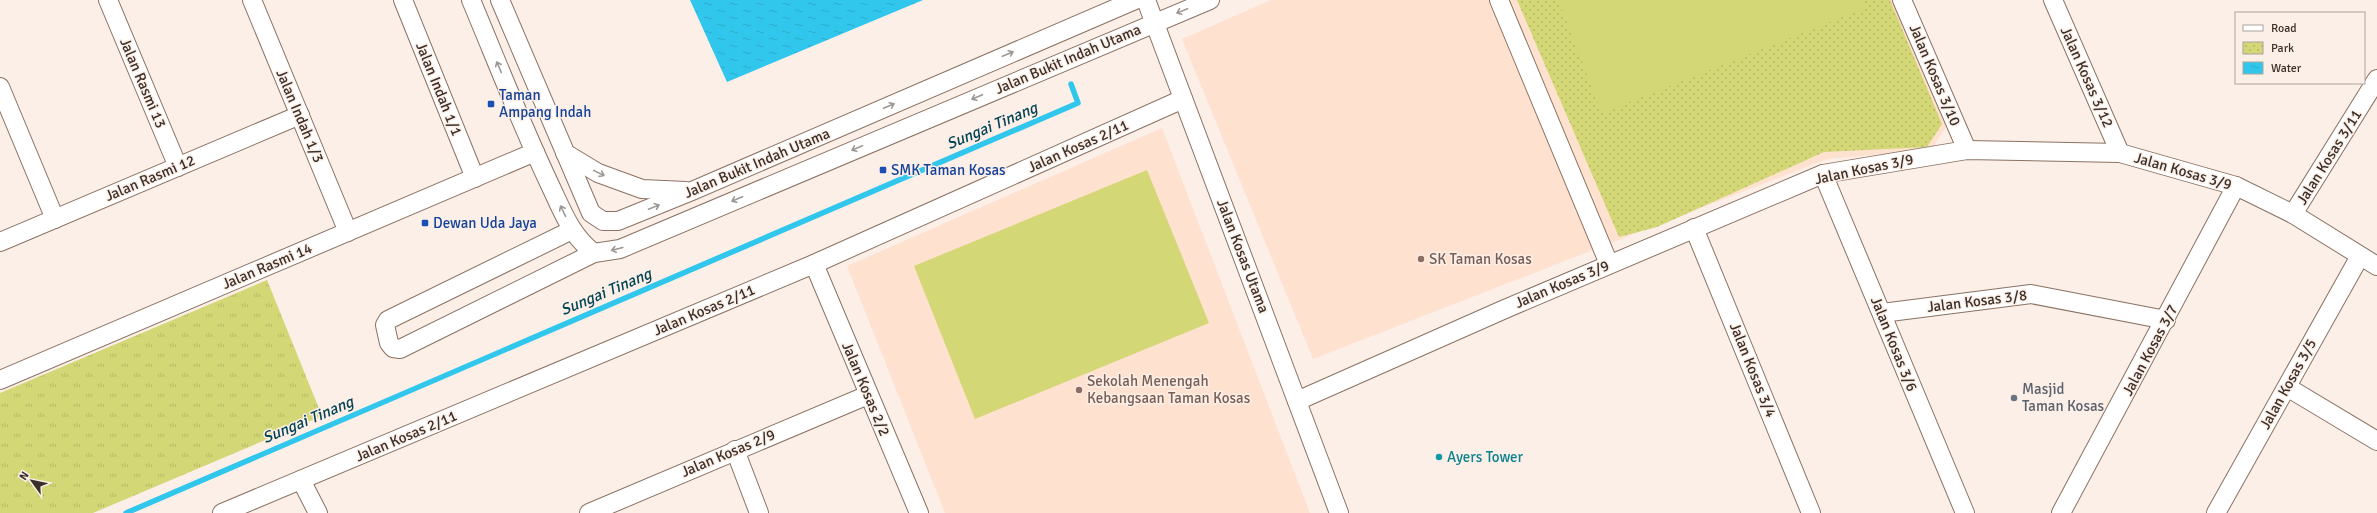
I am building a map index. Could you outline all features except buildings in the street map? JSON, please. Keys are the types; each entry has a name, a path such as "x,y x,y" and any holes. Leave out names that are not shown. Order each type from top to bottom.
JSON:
{"street":[{"name":"Jalan Rasmi 13","path":"108,0 178,166"},
{"name":"Jalan Indah 1/3","path":"252,0 348,232"},
{"name":"Jalan Indah 1/1","path":"403,0 475,178"},
{"path":"471,0 535,152 572,230 581,244 594,253"},
{"name":"Jalan Bukit Indah Utama","path":"500,0 591,213 604,221 618,221 692,191 1135,0"},
{"name":"Jalan Kosas Utama","path":"1146,0 1339,513"},
{"name":"Jalan Bukit Indah Utama","path":"572,230 388,320 385,325 389,343 393,348 400,349 594,253 620,249 1154,22 1210,0"},
{"path":"1499,0 1609,264"},
{"name":"Jalan Kosas 3/10","path":"1902,0 1967,150"},
{"name":"Jalan Kosas 3/12","path":"2053,0 2120,153"},
{"name":"Jalan Kosas 3/11","path":"2293,214 2372,99 2377,80"},
{"path":"0,87 55,218"},
{"name":"Jalan Kosas 2/11","path":"222,513 814,264 1183,99"},
{"name":"Jalan Rasmi 12","path":"0,242 300,115"},
{"name":"Jalan Kosas 3/9","path":"1297,401 1609,264 1823,174 1967,150 2120,153 2236,186 2293,214 2377,266"},
{"name":"Jalan Rasmi 14","path":"0,380 535,152"},
{"path":"565,153 598,173 642,189 692,191"},
{"name":"Jalan Kosas 3/6","path":"1823,174 1882,313 1907,378 1965,513"},
{"name":"Jalan Kosas 3/7","path":"2061,513 2166,320 2236,186"},
{"name":"Jalan Kosas 3/4","path":"1694,228 1811,513"},
{"name":"Jalan Kosas 3/5","path":"2220,512 2360,256"},
{"name":"Jalan Kosas 2/2","path":"814,264 919,513"},
{"name":"Jalan Kosas 3/8","path":"1882,313 2031,294 2166,320"},
{"path":"2287,387 2377,441"},
{"name":"Jalan Kosas 2/9","path":"589,513 868,395"},
{"path":"736,450 759,513"},
{"path":"301,480 318,513"}],"shaded area":[{"name":"SK Taman Kosas","path":"1271,0 1894,0 1946,127 1931,150 1827,159 1313,359 1182,39"},
{"name":"Sekolah Menengah Kebangsaan Taman Kosas","path":"1162,128 1310,513 945,513 847,266"}],"green space":[{"path":"1517,0 1890,0 1942,124 1927,147 1824,152 1657,227 1619,237"},
{"path":"1558,0 1862,0 1865,8 1602,113"},
{"path":"1147,170 1209,323 975,419 914,266"},
{"path":"267,280 322,416 93,513 0,513 0,393"}],"water":[{"path":"690,0 923,0 727,82"}],"waterway":[{"name":"Sungai Tinang","path":"126,513 1078,103 1071,84"}],"place":[{"name":"Taman Ampang Indah","path":"491,104"},
{"name":"SMK Taman Kosas","path":"883,170"},
{"name":"Dewan Uda Jaya","path":"425,223"},
{"name":"SK Taman Kosas","path":"1421,259"},
{"name":"Sekolah Menengah Kebangsaan Taman Kosas","path":"1079,390"},
{"name":"Masjid Taman Kosas","path":"2014,398"},
{"name":"Ayers Tower","path":"1439,457"}]}
